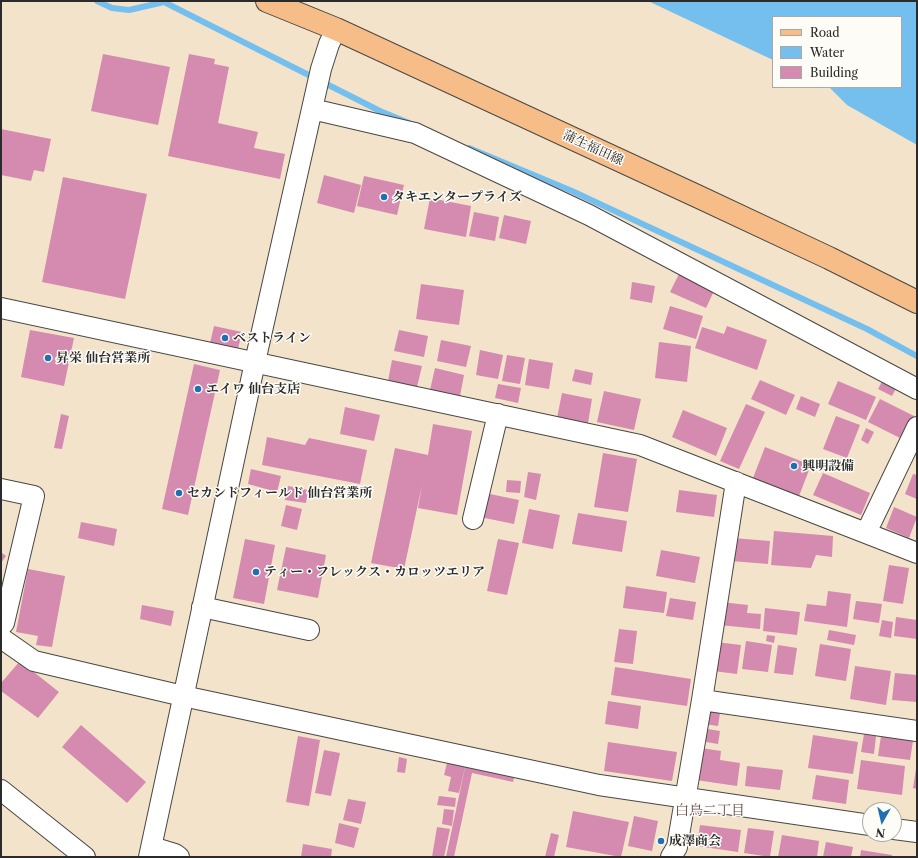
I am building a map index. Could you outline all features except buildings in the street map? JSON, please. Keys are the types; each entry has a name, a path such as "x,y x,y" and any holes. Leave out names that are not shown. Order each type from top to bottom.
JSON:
{"main road":[{"name":"蒲生福田線","path":"266,1 336,29 822,254 917,302"}],"street":[{"path":"179,857 175,854 150,852 255,362 321,69 329,44 336,29"},
{"path":"314,101 415,133 589,215 917,389"},
{"path":"1,308 640,444 917,553"},
{"path":"474,519 498,414"},
{"path":"866,533 917,427"},
{"path":"671,857 677,847 702,700 736,482"},
{"path":"1,490 34,496 4,623 1,626"},
{"path":"202,607 310,630"},
{"path":"1,638 34,661 183,696 599,785 862,825"},
{"path":"702,700 917,731"},
{"path":"1,790 85,857"},
{"path":"902,830 917,832"}],"water":[{"path":"648,1 917,1 917,145 847,105 830,88 902,88 902,16 772,16 772,60"}],"waterway":[{"path":"97,1 112,8 129,10 164,2 380,111 409,123"},
{"path":"469,148 572,191 867,329 917,356"}],"place":[{"name":"タキエンタープライズ","path":"384,197"},
{"name":"ベストライン","path":"225,338"},
{"name":"昇栄 仙台営業所","path":"48,358"},
{"name":"エイワ 仙台支店","path":"198,389"},
{"name":"興明設備","path":"794,466"},
{"name":"セカンドフィールド 仙台営業所","path":"179,493"},
{"name":"ティー・フレックス・カロッツエリア","path":"256,572"},
{"name":"成澤商会","path":"661,841"}],"district":[{"name":"白鳥二丁目","path":"710,811"}]}
